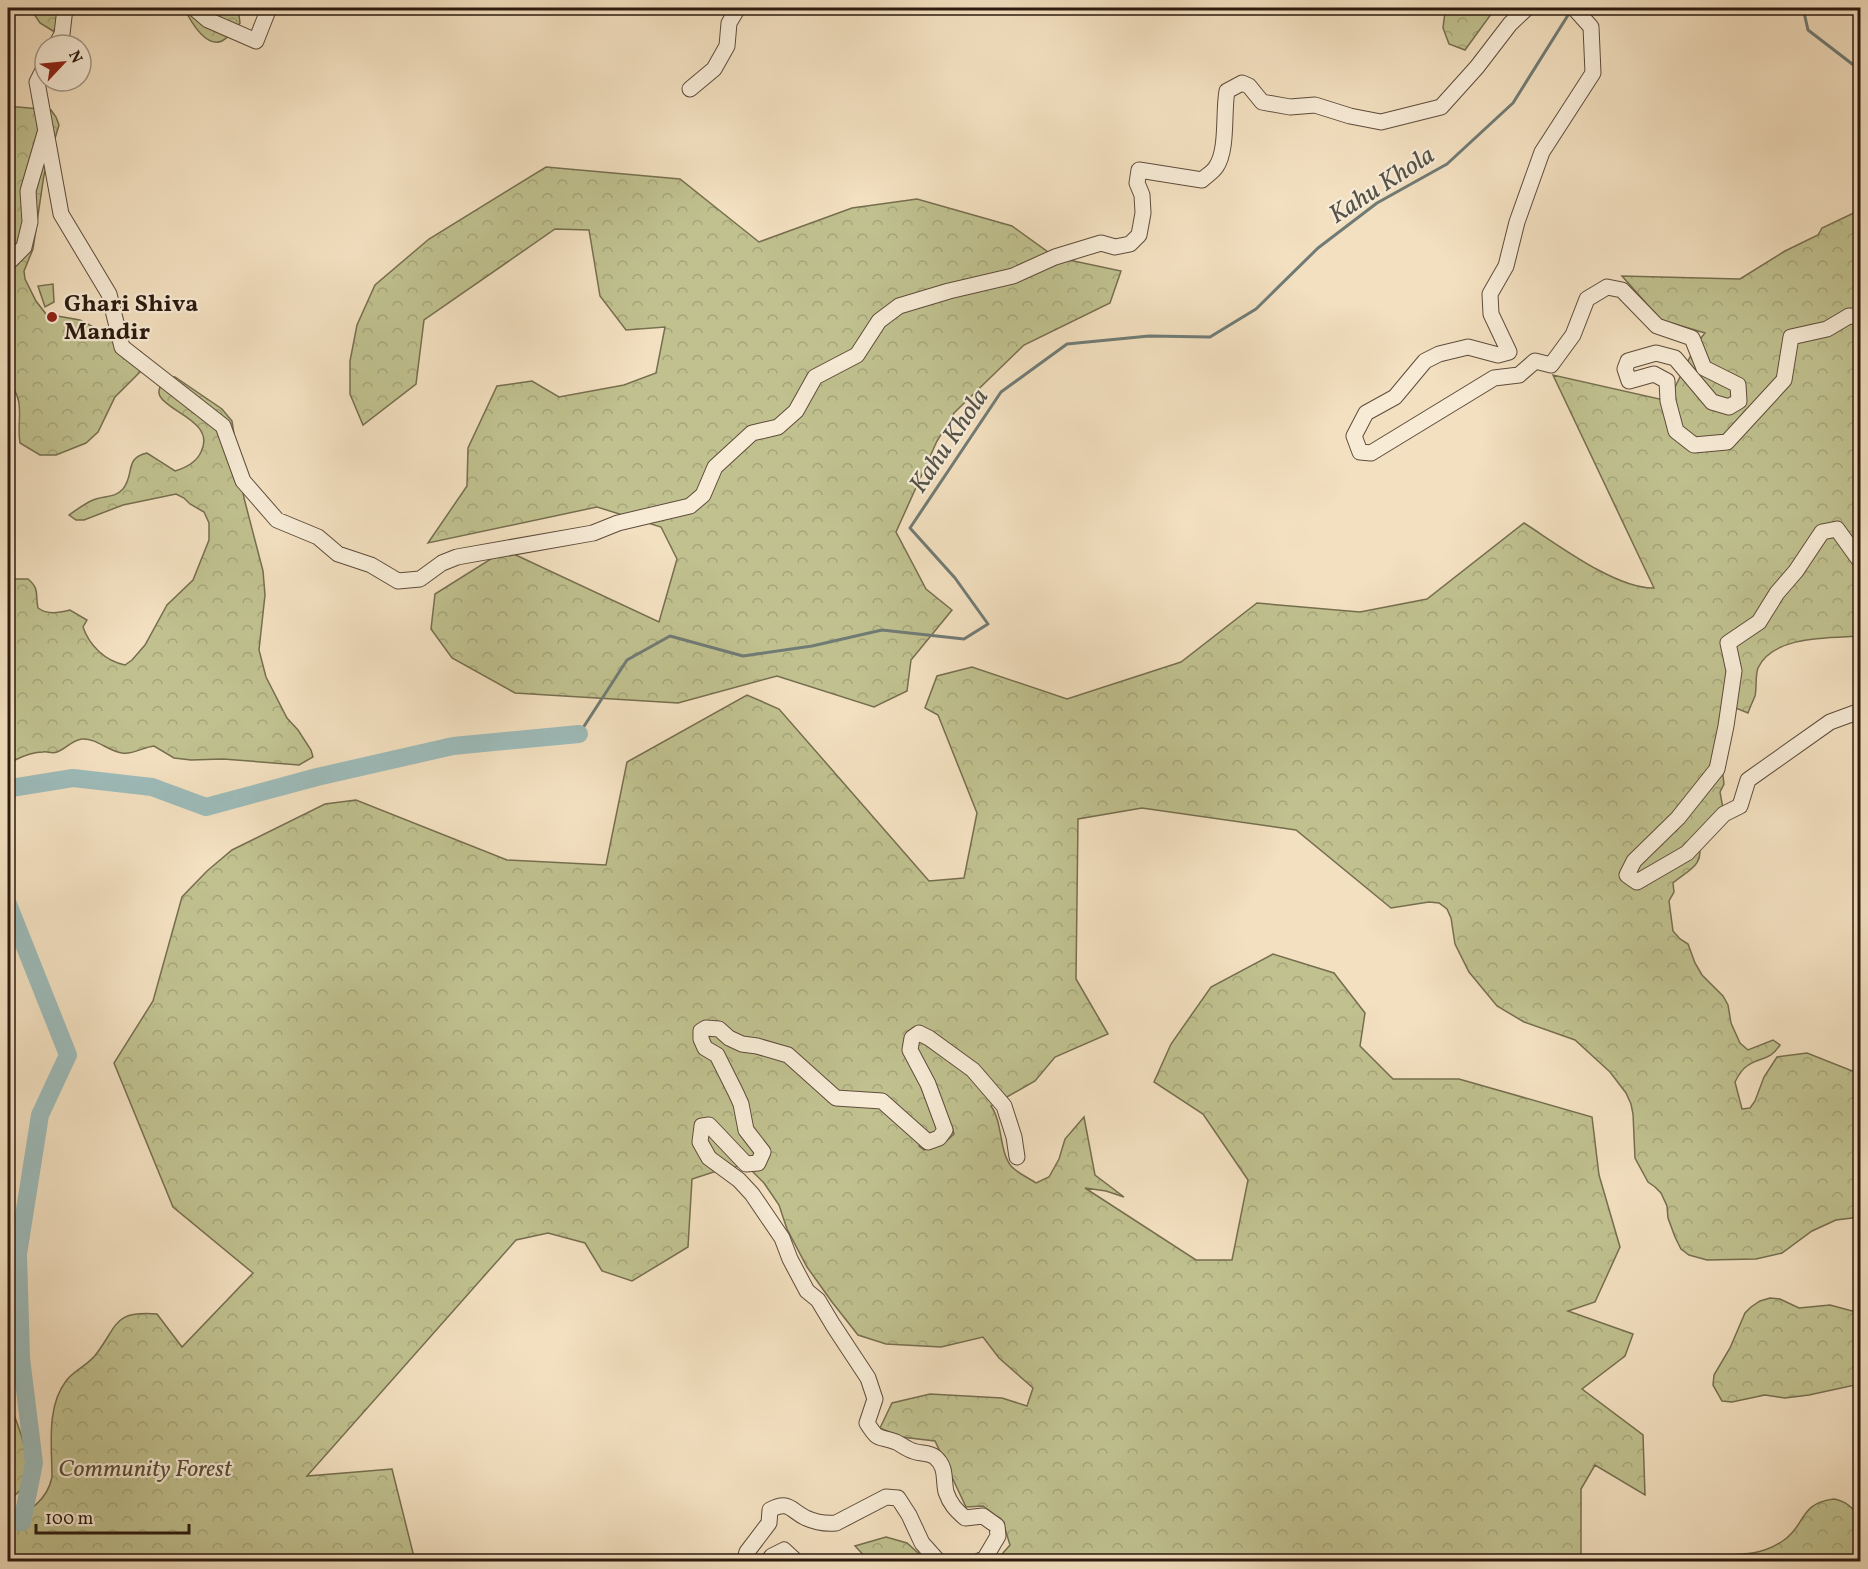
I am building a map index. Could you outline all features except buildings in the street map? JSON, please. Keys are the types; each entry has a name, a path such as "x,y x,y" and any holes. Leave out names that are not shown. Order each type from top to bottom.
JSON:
{"street":[{"path":"62,33 65,8"},
{"path":"194,8 208,20 256,41 269,8"},
{"path":"690,89 714,69 728,46 729,23 738,8"},
{"path":"39,93 61,214 109,294 122,346 223,426 243,481 277,520 318,537 338,554 371,565 398,581 420,579 442,563 457,557 593,533 618,523 690,506 703,495 715,467 752,433 778,427 796,411 814,377 857,354 879,321 899,306 1013,276 1055,257 1101,243 1115,247 1130,244 1139,235 1143,213 1142,195 1137,183 1139,170 1202,180 1216,167 1223,147 1227,91 1235,86 1242,83 1249,86 1262,102 1290,107 1315,105 1350,116 1381,122 1441,106 1477,67 1510,24 1527,8"},
{"path":"1574,8 1592,27 1593,73 1542,152 1517,222 1506,266 1490,294 1491,314 1509,352 1498,355 1468,347 1439,354 1425,361 1395,397 1366,412 1354,436 1360,452 1371,453 1494,378 1519,375 1535,361 1551,365 1573,335 1587,299 1607,287 1622,290 1657,326 1692,338 1704,368 1738,385 1739,401 1729,407 1712,402 1676,358 1656,353 1628,361 1625,369 1629,381 1654,374 1667,381 1668,401 1676,431 1694,445 1727,442 1784,380 1791,337 1827,329 1849,316 1860,317"},
{"path":"10,261 24,247 30,222 28,191 46,130"},
{"path":"1860,561 1838,529 1822,532 1796,571 1777,593 1759,622 1728,643 1734,671 1717,769 1678,818 1634,861 1627,875 1637,882 1687,854 1724,814 1740,806 1748,780 1830,722 1860,711"},
{"path":"977,1562 984,1558 998,1536 997,1526 983,1516 965,1518 953,1508 946,1491 944,1470 936,1458 914,1452 896,1442 879,1439 874,1434 867,1423 874,1399 868,1378 818,1300 807,1291 782,1238 752,1194 739,1180 709,1158 700,1142 702,1126 710,1125 746,1164 758,1163 763,1152 746,1130 741,1104 736,1093 717,1055 705,1048 701,1039 701,1031 706,1028 719,1029 729,1038 742,1044 788,1055 836,1098 882,1101 928,1142 939,1138 945,1130 928,1084 910,1050 912,1038 919,1033 930,1038 973,1070 1005,1106 1017,1157"},
{"path":"744,1562 747,1552 769,1523 770,1510 779,1505 787,1505 807,1518 826,1524 836,1523 886,1497 898,1498 922,1543 939,1562"},
{"path":"767,1562 772,1556 784,1550 796,1562"}],"green space":[{"path":"30,8 61,8 59,26 53,31 40,23"},
{"path":"184,8 238,8 240,23 222,41 216,42 199,32"},
{"path":"1450,8 1499,8 1494,10 1465,50 1449,44 1443,28 1445,12"},
{"path":"8,107 51,110 59,125 44,175 33,249 24,271 25,279 36,301 46,314 80,320 141,352 142,370 115,397 98,432 86,443 56,455 40,455 20,443 19,404 14,389 8,381"},
{"path":"546,167 680,179 759,242 852,208 917,199 1012,226 1055,257 1121,271 1110,303 1024,345 954,413 937,441 896,532 926,589 952,610 911,660 907,691 874,707 777,676 678,703 515,693 452,658 431,629 435,594 505,550 659,622 677,559 661,527 597,507 428,543 467,486 468,448 497,386 532,381 559,397 624,385 656,373 665,327 626,330 600,296 589,230 555,229 424,320 416,384 363,425 350,394 350,361 357,325 375,285 429,239"},
{"name":"Community Forest","path":"1860,210 1860,636 1819,638 1789,644 1776,649 1758,668 1755,696 1748,713 1731,706 1722,767 1724,784 1720,792 1724,814 1698,842 1700,856 1698,862 1673,883 1674,892 1669,901 1673,931 1688,944 1702,975 1723,996 1740,1043 1748,1050 1773,1040 1780,1045 1772,1054 1747,1066 1739,1075 1735,1082 1742,1109 1750,1108 1755,1101 1764,1077 1777,1057 1807,1053 1860,1074 1860,1217 1836,1220 1812,1231 1782,1253 1756,1259 1707,1260 1689,1255 1681,1249 1675,1237 1661,1193 1648,1182 1635,1158 1633,1114 1626,1093 1610,1072 1575,1040 1524,1022 1497,1006 1469,972 1455,944 1451,918 1447,909 1439,903 1429,902 1391,908 1296,830 1142,808 1078,819 1076,979 1108,1034 1055,1057 1035,1081 991,1106 998,1120 1007,1160 1020,1173 1036,1183 1049,1177 1059,1159 1065,1139 1084,1117 1095,1175 1124,1197 1085,1188 1196,1260 1232,1260 1248,1180 1203,1114 1154,1082 1171,1044 1211,987 1273,954 1334,973 1365,1013 1360,1046 1393,1079 1459,1079 1592,1117 1599,1175 1620,1247 1595,1302 1568,1311 1633,1334 1625,1356 1582,1389 1643,1435 1645,1495 1595,1465 1581,1489 1581,1561 996,1561 1010,1545 1003,1522 983,1506 966,1507 935,1441 901,1437 880,1428 892,1403 930,1394 1002,1398 1027,1406 1033,1388 999,1358 983,1337 941,1347 886,1344 858,1335 807,1267 787,1229 779,1205 764,1183 746,1165 723,1169 692,1179 688,1247 632,1281 602,1271 585,1243 548,1233 516,1240 307,1476 392,1469 415,1561 8,1562 8,1517 30,1509 42,1498 50,1485 53,1415 55,1403 66,1381 94,1357 114,1327 125,1317 157,1314 182,1347 253,1273 173,1207 114,1063 153,1001 182,897 207,871 232,850 325,804 356,800 507,860 606,865 627,762 747,695 779,709 929,881 964,878 977,813 938,715 925,708 937,676 972,667 1067,699 1181,662 1257,603 1360,612 1427,599 1524,523 1605,573 1622,581 1654,588 1553,375 1668,401 1697,343 1705,333 1661,320 1622,276 1740,279 1785,251 1818,235 1822,228","holes":["952,1127 954,1134 943,1144 924,1150 919,1146"]},
{"path":"53,284 54,302 45,307 38,286"},
{"path":"169,377 175,377 222,409 232,421 244,498 263,571 265,595 259,650 266,677 287,718 298,730 313,757 299,765 223,759 191,760 174,758 154,746 122,753 92,740 82,739 57,752 36,753 15,760 9,775 8,796 8,579 28,579 36,589 38,608 53,613 70,610 87,620 83,627 94,646 111,660 125,665 145,645 167,605 193,580 209,540 209,523 204,512 176,494 123,505 84,520 76,520 69,515 93,500 120,492 127,483 132,463 140,455 147,453 175,471 190,464 199,456 204,439 199,428 160,396 160,387"},
{"path":"1770,1298 1780,1299 1799,1308 1830,1305 1860,1313 1860,1384 1785,1398 1765,1395 1732,1402 1722,1401 1713,1385 1714,1375 1730,1348 1745,1313 1760,1301"},
{"path":"8,1399 23,1442 26,1469 22,1487 17,1494 8,1499"},
{"path":"1834,1499 1849,1506 1860,1518 1860,1561 1710,1561 1716,1556 1759,1552 1775,1545 1791,1534 1804,1515 1815,1505"},
{"path":"886,1537 907,1543 927,1561 869,1561 855,1546"}],"waterway":[{"name":"Kahu Khola","path":"1803,8 1808,30 1860,70"},
{"name":"Kahu Khola","path":"579,734 627,660 670,636 743,656 812,646 882,630 964,639 988,624 955,578 910,528 1001,392 1067,344 1149,336 1210,337 1256,309 1318,248 1377,203 1447,164 1513,103 1570,12"},
{"path":"8,793 11,788 73,778 152,787 206,807 317,777 453,746 579,734"},
{"path":"8,904 68,1055 40,1115 18,1254 21,1358 34,1463 22,1522 8,1522"}],"place":[{"name":"Ghari Shiva Mandir","path":"52,317"}]}
